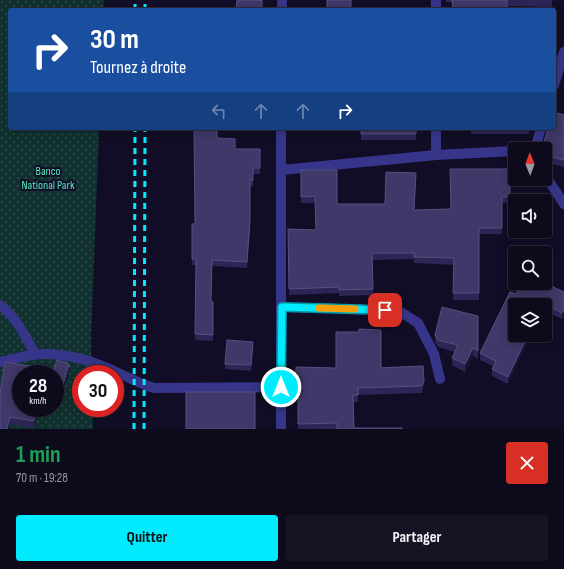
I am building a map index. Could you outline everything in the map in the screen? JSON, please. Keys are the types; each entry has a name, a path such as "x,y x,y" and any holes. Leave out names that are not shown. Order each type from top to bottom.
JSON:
{"street":[{"path":"556,78 564,52"},
{"path":"281,130 281,429"},
{"path":"436,130 436,155"},
{"path":"537,142 540,130"},
{"path":"281,170 436,155 508,151"},
{"path":"552,186 564,204"},
{"path":"0,305 9,311 19,324 34,354"},
{"path":"282,307 399,311 418,323 434,354 440,379"},
{"path":"0,362 34,354 51,354 86,360 154,388 281,387"}],"green space":[{"name":"Banco National Park","path":"0,0 104,0 103,8 8,8 8,130 99,130 91,342 92,365 72,365 72,417 93,417 93,429 0,429"}],"building":[{"path":"237,0 262,0 262,8 236,8"},
{"path":"327,0 351,0 351,8 327,8"},
{"path":"452,0 507,0 507,8 453,8"},
{"path":"556,113 564,115 564,160 552,157 552,142 544,142 547,130 556,130"},
{"path":"194,130 217,130 217,138 235,139 235,149 260,149 260,168 253,168 253,180 250,180 250,220 247,262 212,260 211,301 213,302 213,335 195,334 196,259 192,259 192,224 195,224"},
{"path":"361,130 416,130 416,134 361,134"},
{"path":"450,169 508,169 508,186 510,186 510,194 508,194 508,197 502,197 502,228 479,228 479,293 453,293 454,258 414,257 414,253 372,253 373,289 339,290 339,287 289,289 288,229 316,230 315,196 301,197 301,170 337,170 337,204 385,204 386,172 416,173 414,210 451,209"},
{"path":"552,286 564,292 564,309 562,313 552,308 552,298 508,298 508,342 525,342 508,377 492,369 496,361 480,353 510,292 516,294 518,290 552,290"},
{"path":"442,307 478,316 478,351 473,348 465,364 452,358 458,345 438,340 435,335"},
{"path":"359,329 381,330 381,368 423,366 424,381 422,386 358,388 358,395 353,395 354,428 402,429 337,429 337,423 298,424 298,386 295,386 296,367 336,368 336,332 359,332"},
{"path":"227,340 253,342 251,365 225,364"},
{"path":"57,360 69,364 64,381 64,365 56,365"},
{"path":"5,362 23,365 12,365 12,417 35,417 34,421 10,417 7,429 0,429 0,392"},
{"path":"186,392 255,392 255,429 186,429"}],"railway":[{"path":"135,0 135,8"},
{"path":"145,0 145,8"},
{"path":"134,429 135,130"},
{"path":"144,429 145,130"}],"slow traffic":[{"path":"319,308 355,309"}],"route":[{"path":"281,387 282,307 385,310"}]}
